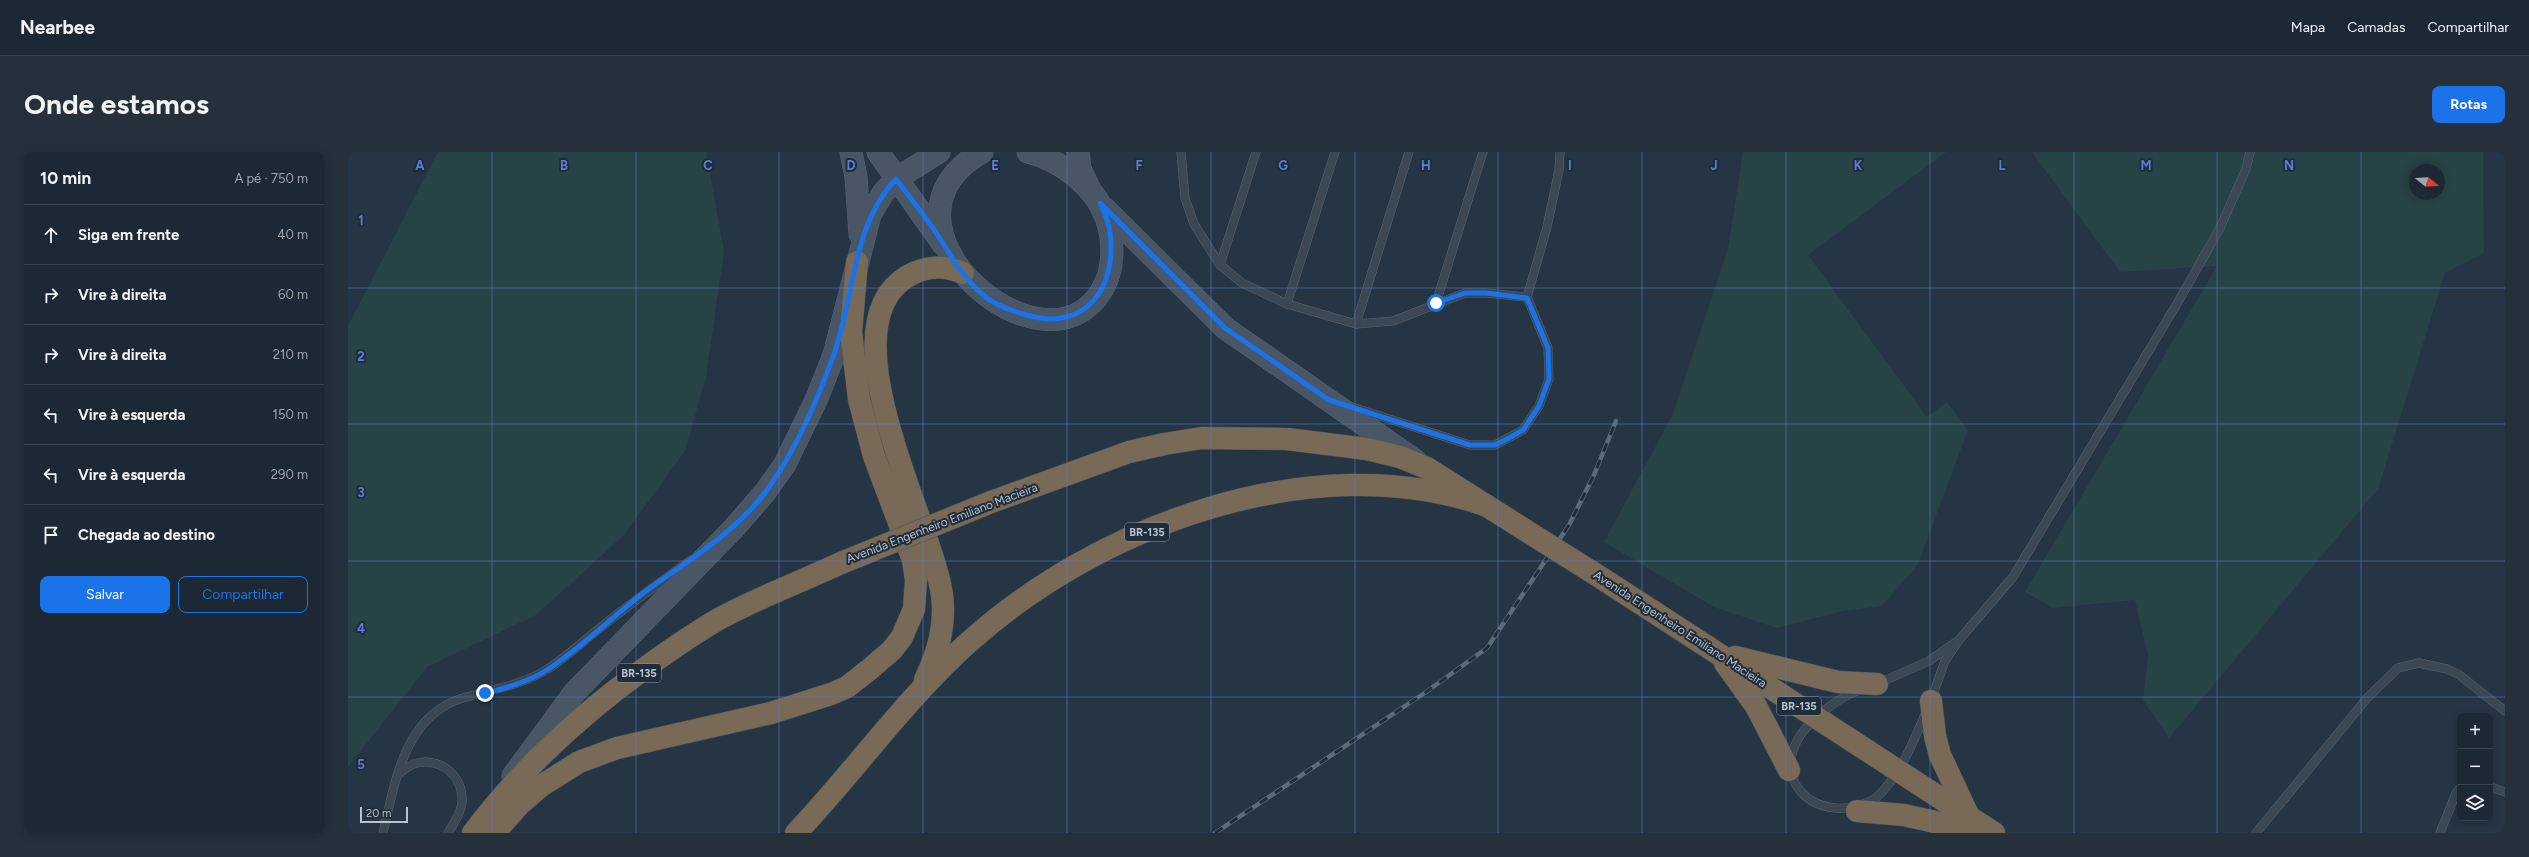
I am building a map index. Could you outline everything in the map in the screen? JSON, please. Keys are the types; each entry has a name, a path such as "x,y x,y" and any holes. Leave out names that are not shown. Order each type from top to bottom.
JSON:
{"highway":[{"path":"491,824 520,804 540,786 578,762 617,748 771,713 831,694 847,687 892,650 902,637 914,609 916,580 913,560 874,456 859,399 851,332 857,262"},
{"path":"918,693 936,656 940,640 943,625 942,593 886,417 879,384 876,334 878,321 889,294 905,278 922,270 935,268 947,268 963,273"},
{"name":"Avenida Engenheiro Emiliano Macieira","path":"473,833 491,824 566,731 669,651 718,620 841,563 991,502 1129,452 1202,438 1287,440 1367,450 1400,458 1427,468 1603,579 1994,833"},
{"name":"Avenida Engenheiro Emiliano Macieira","path":"796,833 918,693 968,642 1014,605 1054,578 1104,549 1183,517 1247,498 1310,488 1364,484 1424,490 1457,496 1485,505"},
{"path":"1717,653 1838,682 1877,684"},
{"path":"1717,653 1756,706 1789,770"},
{"path":"1930,701 1935,736 1940,755 1969,817"},
{"path":"1857,811 1904,815 1984,833"}],"street":[{"path":"851,152 859,208 857,262"},
{"path":"878,152 963,273 984,295 1018,313 1050,319 1066,316 1084,309 1103,289 1112,260 1110,230 1096,197 1080,169 1078,152"},
{"path":"491,824 522,762 574,693 735,527 766,491 785,464 817,398 845,319 857,262 870,215 883,193 896,179 939,152"},
{"path":"948,250 940,221 944,193 958,169 982,152"},
{"path":"1028,152 1056,163 1096,197 1225,328 1427,468"}],"lane":[{"path":"1181,152 1185,198 1194,224 1220,265 1242,283 1287,304 1356,324 1393,321 1465,293 1486,293 1527,298"},
{"path":"1220,265 1256,152"},
{"path":"1287,304 1335,152"},
{"path":"1356,324 1409,152"},
{"path":"1436,303 1483,152"},
{"path":"1329,400 1470,445 1495,445 1523,430 1539,406 1549,379 1548,348 1527,298 1548,228 1559,170 1560,152"},
{"path":"1959,640 1929,661 1877,684 1842,697 1816,717 1805,728 1796,742 1789,770 1792,784 1798,796 1808,807 1836,816 1857,811 1876,798 1898,770 1930,701 1938,675 1959,640 2013,577 2061,499 2220,228 2246,169 2250,152"},
{"path":"383,833 397,776 408,747 419,727 433,713 458,699 508,688 548,669 643,594 735,527"},
{"path":"2256,833 2368,697 2398,668 2419,662 2446,669 2458,674 2505,711"},
{"path":"397,776 411,763 428,761 446,768 455,777 460,789 462,802 458,816 448,833"},
{"path":"2493,788 2505,792"},
{"path":"2440,833 2457,792"}],"green space":[{"path":"438,152 706,152 724,251 706,377 685,451 623,536 536,615 427,667 348,767 348,326"},
{"path":"1743,152 1946,152 1808,255 1927,417 1947,402 1968,430 1917,566 1882,606 1842,611 1777,628 1714,607 1604,542 1673,414 1728,249"},
{"path":"2032,152 2483,152 2484,253 2445,273 2378,489 2169,738 2143,700 2148,655 2135,600 2053,608 2025,592 2217,266 2120,272"}],"railway":[{"path":"1215,833 1426,692 1487,648 1569,525 1594,475 1616,421"}],"route":[{"path":"485,693 508,688 531,679 548,669 643,594 735,527 766,491 785,464 817,398 834,355 845,319 857,262 870,215 883,193 896,179 948,250 951,258 960,271 984,295 1002,306 1018,313 1037,318 1050,319 1066,316 1084,309 1098,297 1107,280 1112,260 1110,230 1100,203 1225,328 1258,353 1329,400 1393,420 1446,439 1470,445 1495,445 1523,430 1539,406 1549,379 1548,348 1527,298 1486,293 1465,293 1436,303"}]}
